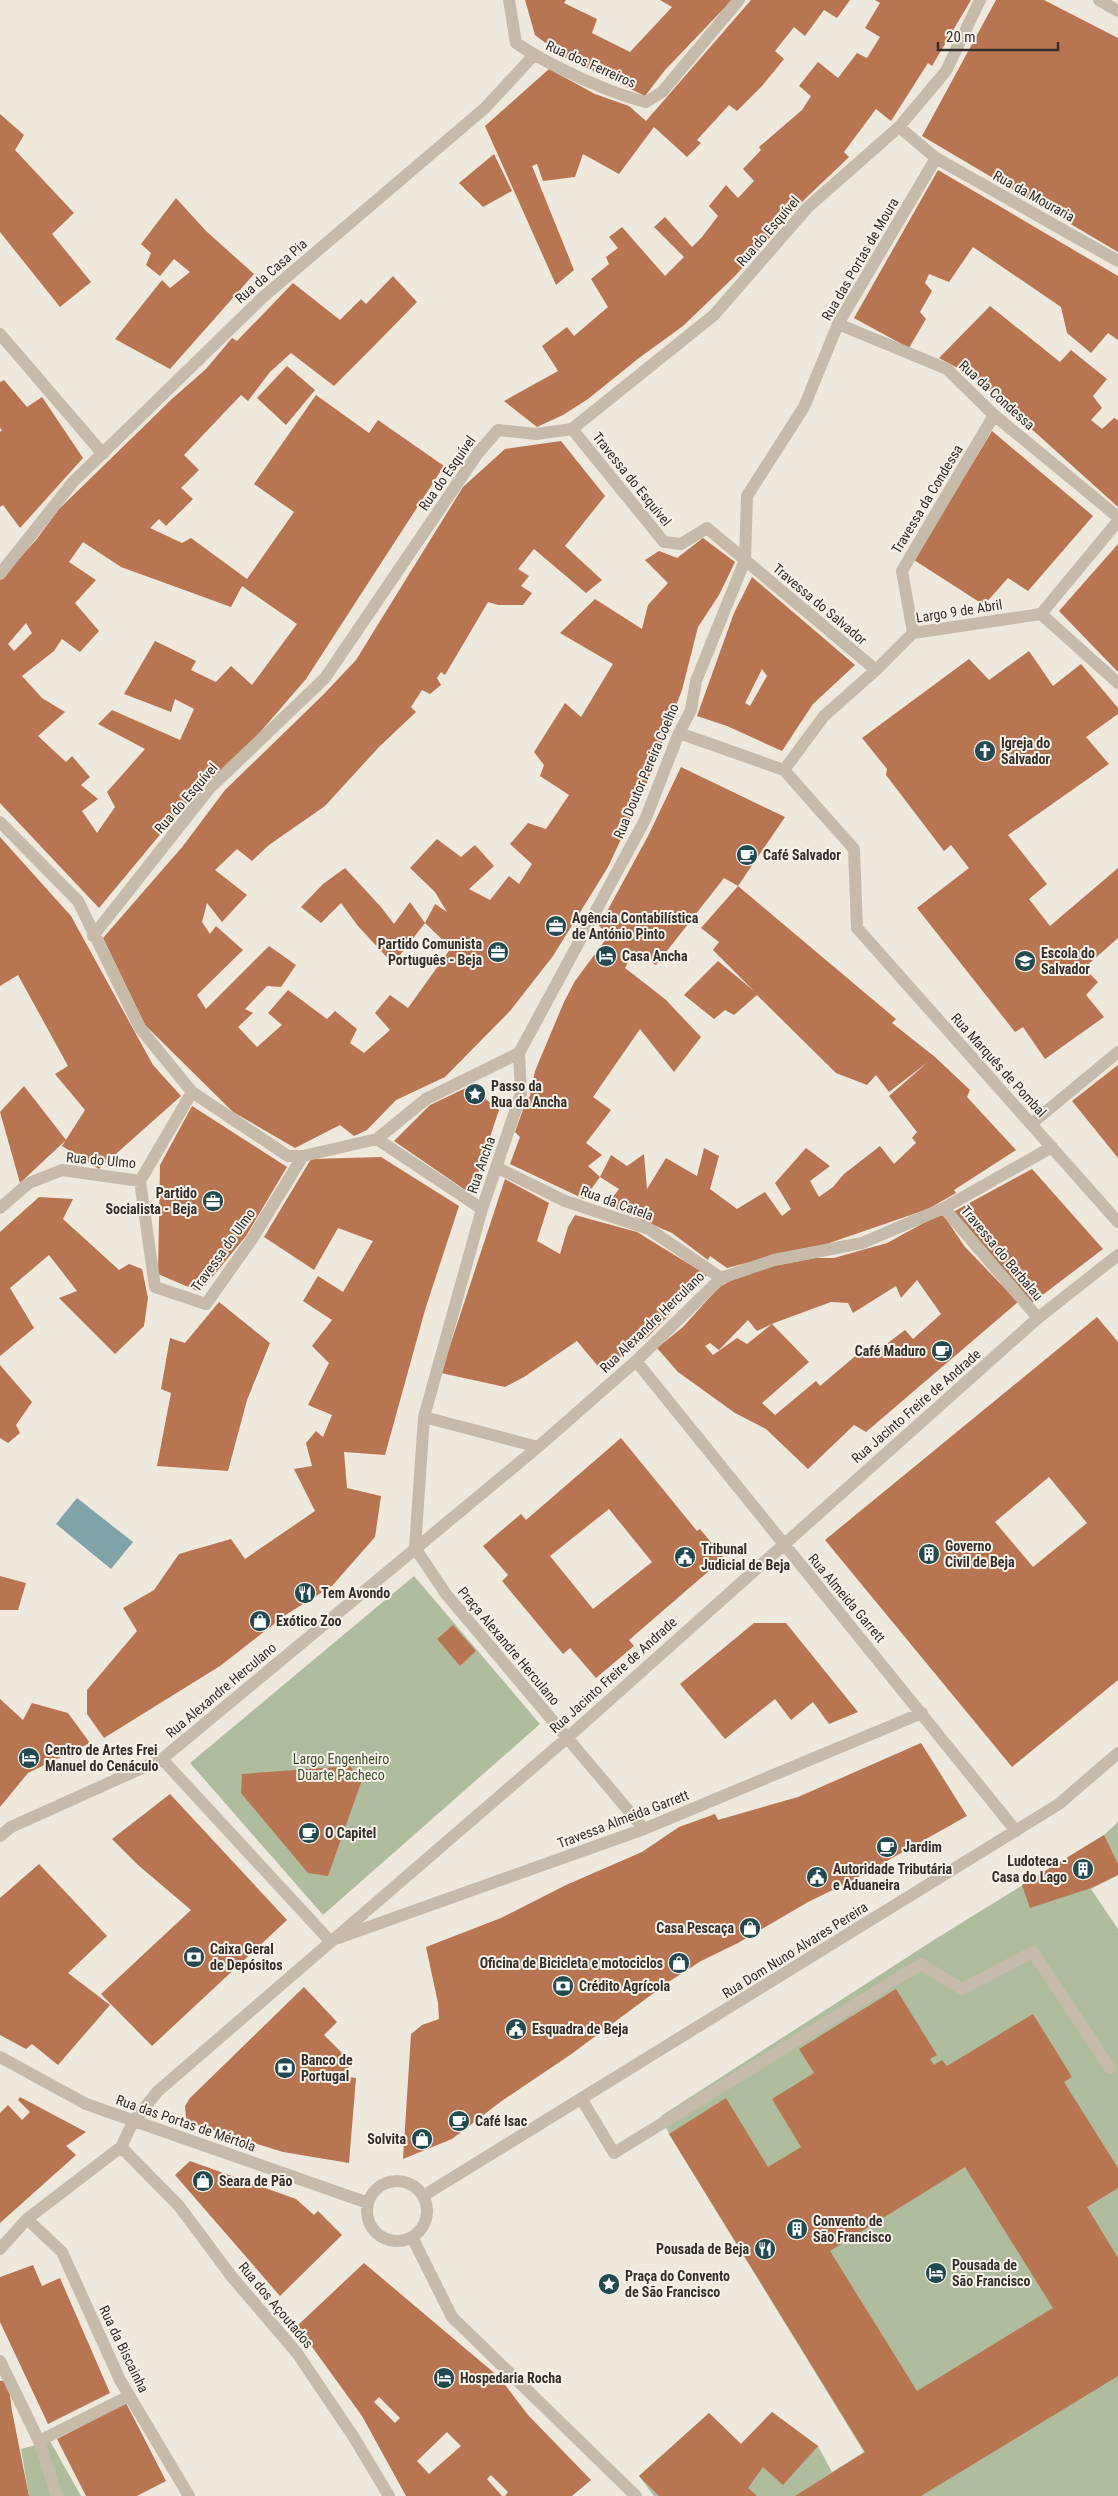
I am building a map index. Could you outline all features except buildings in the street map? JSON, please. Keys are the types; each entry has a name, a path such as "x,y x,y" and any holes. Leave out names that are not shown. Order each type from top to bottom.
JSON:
{"street":[{"path":"509,0 516,43 534,55"},
{"name":"Rua dos Ferreiros","path":"534,55 628,98 646,102 662,92 739,0"},
{"path":"936,158 899,127 946,71 980,0"},
{"path":"1100,0 1118,11"},
{"name":"Rua da Casa Pia","path":"0,574 73,482 262,298 485,108 534,55"},
{"name":"Rua do Esquível","path":"93,936 209,789 325,678 478,453 498,430 536,434 572,429 714,315 808,207 899,127"},
{"name":"Rua da Mouraria","path":"936,158 1118,261"},
{"name":"Rua das Portas de Moura","path":"745,560 747,496 804,407 838,324 936,158"},
{"name":"Rua da Condessa","path":"838,324 947,370 994,415 1118,517"},
{"path":"0,334 103,454"},
{"name":"Travessa da Condessa","path":"913,633 902,571 994,415"},
{"name":"Travessa do Esquível","path":"572,429 664,542 681,544 707,528 745,560"},
{"path":"1118,521 1041,614 1118,683"},
{"name":"Travessa do Salvador","path":"745,560 876,670"},
{"name":"Rua Doutor Pereira Coelho","path":"519,1052 645,820 679,733 691,710 696,681 745,560"},
{"name":"Largo 9 de Abril","path":"784,770 824,716 876,670 913,633 1041,614"},
{"path":"679,733 784,770"},
{"name":"Rua Marquês de Pombal","path":"784,770 854,849 857,928 1118,1222"},
{"path":"0,822 78,901 93,936 140,1028 192,1092 288,1156 303,1156 377,1139 426,1099 519,1052"},
{"name":"Rua Ancha","path":"424,1417 482,1209 521,1094 519,1052"},
{"path":"1031,1124 1118,1052"},
{"name":"Rua do Ulmo","path":"0,1208 29,1183 62,1170 140,1181 192,1092"},
{"path":"377,1139 482,1209"},
{"name":"Rua Alexandre Herculano","path":"0,1836 11,1827 162,1760 538,1447 636,1361 721,1278 774,1260 862,1243 944,1208 1052,1147"},
{"name":"Travessa do Ulmo","path":"140,1181 155,1287 206,1304 252,1239 303,1156"},
{"name":"Rua da Catela","path":"496,1167 565,1201 648,1229 721,1278"},
{"name":"Travessa do Barbalau","path":"944,1208 1038,1318"},
{"name":"Rua Jacinto Freire de Andrade","path":"121,2147 133,2122 158,2091 566,1738 1038,1318 1118,1255"},
{"name":"Rua Almeida Garrett","path":"636,1361 782,1544 922,1713 1016,1831"},
{"path":"415,1548 424,1417 538,1447"},
{"name":"Praça Alexandre Herculano","path":"415,1548 446,1594 644,1829"},
{"name":"Travessa Almeida Garrett","path":"330,1941 644,1829 922,1713"},
{"name":"Rua Dom Nuno Alvares Pereira","path":"423,2196 582,2100 1059,1804 1118,1753"},
{"path":"162,1760 330,1941"},
{"path":"582,2100 614,2154 921,1964 962,1989 1033,1952 1110,2068"},
{"name":"Rua das Portas de Mértola","path":"0,2057 86,2104 368,2203"},
{"path":"0,2249 27,2219 121,2147"},
{"name":"Rua dos Açoutados","path":"121,2147 179,2206 232,2277 297,2353 353,2436 389,2496"},
{"path":"393,2182 408,2183 423,2196 427,2215 419,2231 412,2237 392,2240 375,2231 367,2213 368,2203 379,2187 393,2182"},
{"name":"Rua da Biscainha","path":"27,2219 62,2252 129,2396 189,2496"},
{"path":"412,2237 452,2317 574,2433 636,2496"},
{"path":"0,2361 39,2440 57,2496"},
{"path":"39,2440 129,2396"}],"green space":[{"name":"Largo Engenheiro Duarte Pacheco","path":"414,1576 540,1724 323,1915 190,1763"},
{"name":"Pousada de São Francisco","path":"1118,1822 1118,1875 1091,1889 1118,1929 1118,2496 654,2496 639,2476 709,2413 741,2444 772,2412 818,2446 832,2472 864,2452 669,2134 661,2116 937,1938 1104,1835"},
{"path":"50,2441 81,2496 29,2496 21,2449"}],"water":[{"path":"77,1498 133,1542 111,1569 56,1524"}],"place":[{"name":"Igreja do Salvador","path":"985,751"},
{"name":"Café Salvador","path":"747,855"},
{"name":"Agência Contabilística de António Pinto","path":"556,926"},
{"name":"Partido Comunista Português - Beja","path":"498,952"},
{"name":"Casa Ancha","path":"606,956"},
{"name":"Escola do Salvador","path":"1025,961"},
{"name":"Passo da Rua da Ancha","path":"475,1094"},
{"name":"Partido Socialista - Beja","path":"213,1201"},
{"name":"Café Maduro","path":"942,1351"},
{"name":"Governo Civil de Beja","path":"929,1554"},
{"name":"Tribunal Judicial de Beja","path":"685,1557"},
{"name":"Tem Avondo","path":"305,1593"},
{"name":"Exótico Zoo","path":"260,1621"},
{"name":"Centro de Artes Frei Manuel do Cenáculo","path":"29,1758"},
{"name":"O Capitel","path":"309,1833"},
{"name":"Jardim","path":"887,1847"},
{"name":"Ludoteca - Casa do Lago","path":"1083,1869"},
{"name":"Autoridade Tributária e Aduaneira","path":"817,1877"},
{"name":"Casa Pescaça","path":"750,1928"},
{"name":"Caixa Geral de Depósitos","path":"194,1957"},
{"name":"Oficina de Bicicleta e motociclos","path":"679,1963"},
{"name":"Crédito Agrícola","path":"563,1986"},
{"name":"Esquadra de Beja","path":"516,2029"},
{"name":"Banco de Portugal","path":"285,2068"},
{"name":"Café Isac","path":"459,2121"},
{"name":"Solvita","path":"422,2139"},
{"name":"Seara de Pão","path":"203,2181"},
{"name":"Convento de São Francisco","path":"797,2229"},
{"name":"Pousada de Beja","path":"765,2249"},
{"name":"Pousada de São Francisco","path":"936,2273"},
{"name":"Praça do Convento de São Francisco","path":"609,2284"},
{"name":"Hospedaria Rocha","path":"444,2378"}]}
